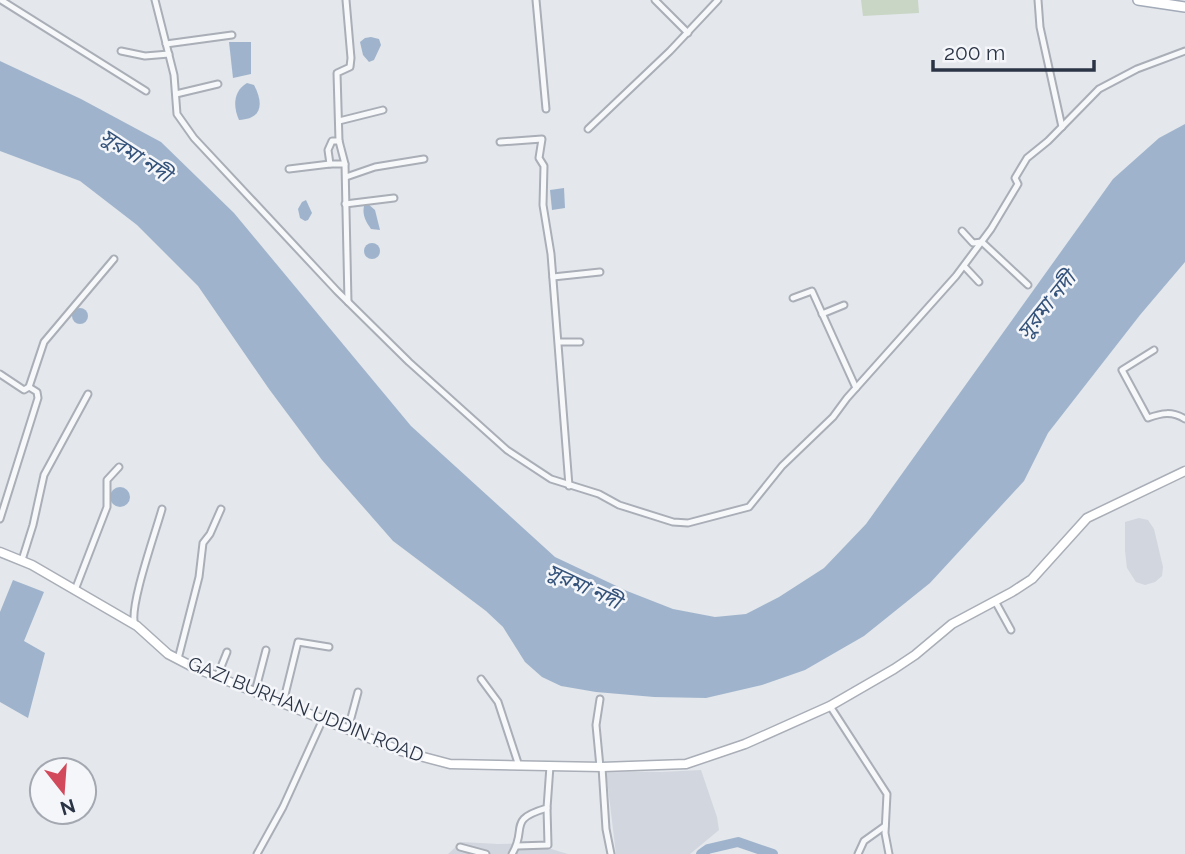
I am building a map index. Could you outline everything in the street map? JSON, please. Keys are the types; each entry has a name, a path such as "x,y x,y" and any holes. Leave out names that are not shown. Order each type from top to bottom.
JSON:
{"main road":[{"path":"1138,0 1185,5"},
{"path":"1162,0 1185,5"}],"street":[{"path":"155,0 174,75 178,117 194,138 348,302 419,371 507,450 551,479 599,494 619,505 680,523 749,507 782,466 833,417 964,266 1018,184 1015,178 1027,158 1039,150 1099,89 1137,69 1185,51"},
{"path":"346,0 350,67 337,73 339,141 346,177 348,302"},
{"path":"536,0 546,109"},
{"path":"655,0 688,33"},
{"path":"587,129 688,33 718,0"},
{"path":"1038,0 1040,27 1062,127"},
{"path":"5,1 146,91"},
{"path":"166,44 232,36"},
{"path":"121,51 145,56 169,54"},
{"path":"176,94 218,84"},
{"path":"339,121 383,110"},
{"path":"500,142 542,139 539,158 544,166 543,205 553,277 569,486"},
{"path":"330,164 328,150 332,141 339,141"},
{"path":"346,177 375,167 424,159"},
{"path":"289,169 345,164"},
{"path":"345,204 394,198"},
{"path":"962,231 973,243 982,242 1028,285"},
{"path":"0,374 24,390 29,387 44,342 114,259"},
{"path":"964,266 979,282"},
{"path":"553,277 600,272"},
{"path":"793,298 812,291 856,388"},
{"path":"822,314 844,305"},
{"path":"559,342 580,342"},
{"path":"1154,351 1122,370 1148,418 1165,412 1185,419"},
{"path":"0,519 38,398 37,392 29,387"},
{"path":"22,560 44,475 88,394"},
{"path":"75,590 107,507 107,480 119,467"},
{"name":"GAZI BURHAN UDDIN ROAD","path":"0,552 22,560 135,625 178,659 401,751 450,764 601,767 686,764 745,744 830,706 915,655 952,624 1032,579 1087,518 1185,471"},
{"path":"135,625 132,622 137,596 162,509"},
{"path":"178,659 199,578 203,543 221,509"},
{"path":"995,601 1011,630"},
{"path":"283,703 298,642 329,647"},
{"path":"255,692 266,650"},
{"path":"218,677 227,652"},
{"path":"481,679 498,702 519,766"},
{"path":"348,729 358,692"},
{"path":"600,699 596,725 611,854"},
{"path":"830,706 887,794 885,826 889,854"},
{"path":"257,854 283,807 323,719"},
{"path":"517,846 548,845 550,766"},
{"path":"512,854 517,846 521,821 529,814 547,808"},
{"path":"858,854 864,841 885,826"},
{"path":"517,846 522,854"},
{"path":"460,847 486,854"}],"shaded area":[{"path":"1139,518 1148,520 1154,529 1163,567 1162,576 1145,585 1136,582 1127,568 1125,551 1125,522"},
{"path":"701,770 719,830 690,854 616,854 606,771"},
{"path":"461,842 531,843 568,854 448,854"}],"green space":[{"path":"861,0 918,0 919,13 863,16"}],"water":[{"path":"371,37 379,39 381,45 374,60 369,62 363,55 360,42"},
{"path":"229,42 251,42 251,74 233,78"},
{"name":"সুরমা নদী","path":"0,61 81,99 161,142 234,213 411,426 555,557 673,609 715,617 746,614 779,597 824,568 866,524 1113,179 1159,138 1185,124 1185,262 1048,433 1024,481 930,583 864,636 805,670 762,685 706,698 596,692 561,686 542,677 525,662 503,627 486,611 393,541 322,460 198,286 137,225 80,181 0,151"},
{"path":"247,83 254,85 259,98 259,109 252,117 239,120 236,110 237,95"},
{"path":"564,188 565,208 552,210 550,190"},
{"path":"306,200 312,213 305,221 300,218 298,209"},
{"path":"368,204 375,210 380,230 371,229 366,221 364,206"},
{"path":"372,243 380,251 372,259 364,251"},
{"path":"80,308 86,310 86,322 80,324 74,322 72,316 74,310"},
{"path":"120,487 127,490 130,497 127,504 120,507 113,504 110,497 113,490"},
{"path":"13,580 44,592 24,641 45,653 28,718 0,702 0,612"}],"waterway":[{"path":"701,854 708,849 738,842 773,854"}]}
